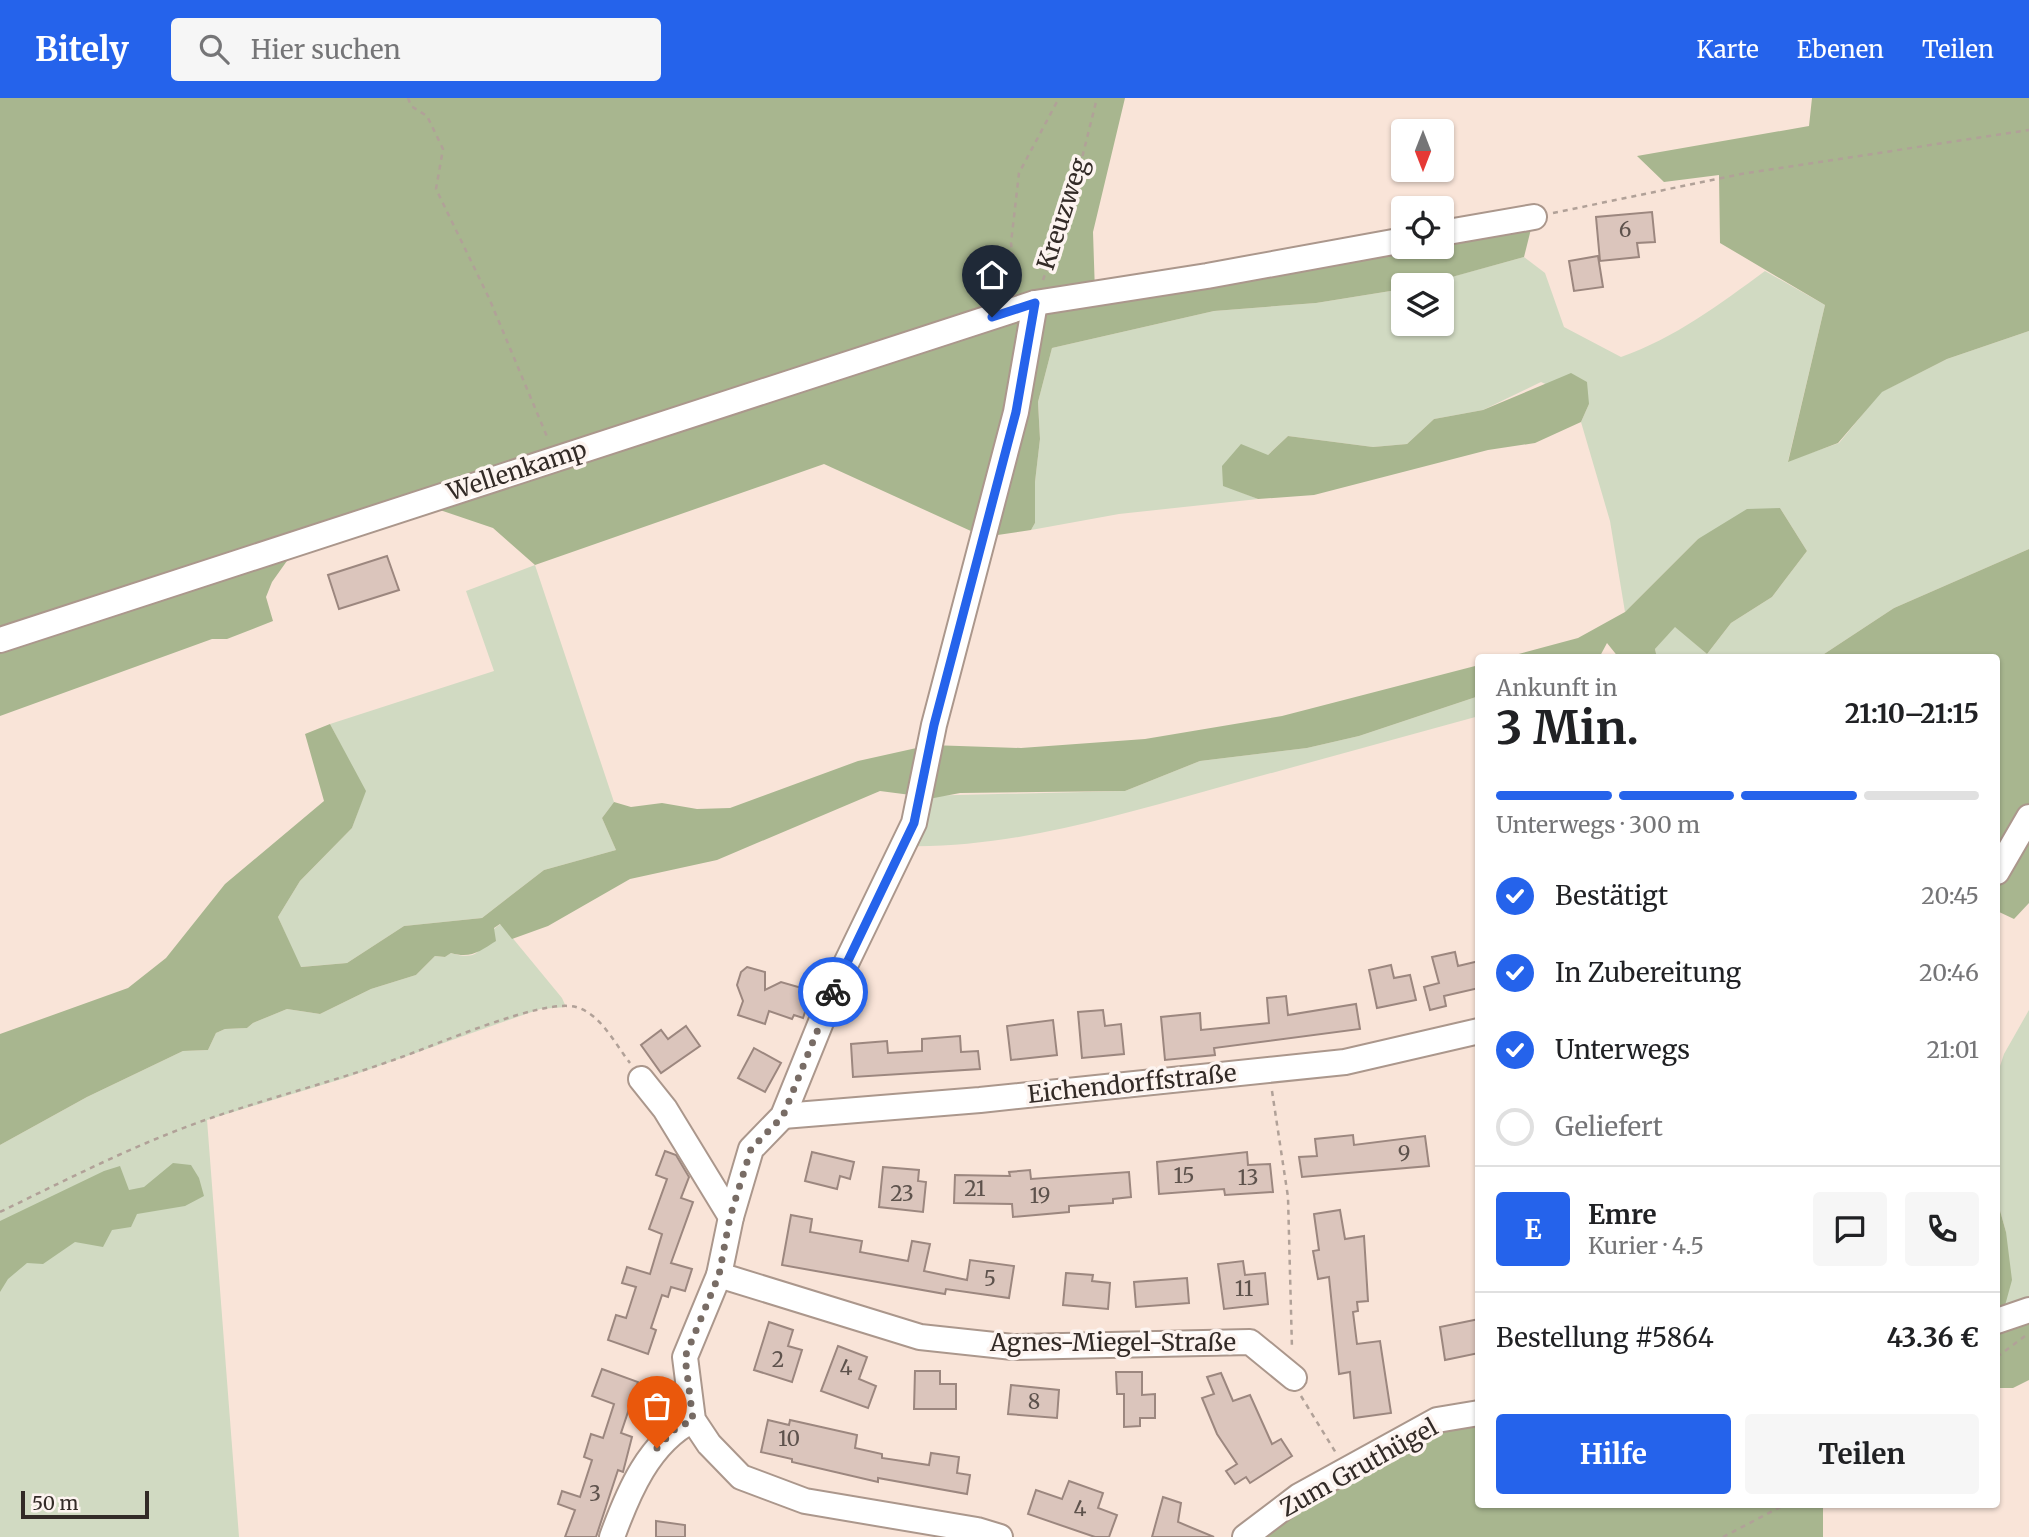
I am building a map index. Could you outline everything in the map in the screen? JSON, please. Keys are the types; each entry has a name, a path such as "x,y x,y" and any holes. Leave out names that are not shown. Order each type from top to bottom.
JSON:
{"street":[{"path":"1454,231 1534,217"},
{"name":"Wellenkamp","path":"0,640 1027,305 1391,242"},
{"name":"Kreuzweg","path":"693,1420 685,1357 719,1275 730,1217 751,1149 783,1116 838,980 914,823 934,725 1016,412 1027,305"},
{"path":"2000,867 2029,817"},
{"name":"Eichendorffstraße","path":"783,1116 1345,1062 1475,1032"},
{"path":"641,1080 665,1109 730,1217"},
{"name":"Agnes-Miegel-Straße","path":"719,1275 920,1336 1013,1347 1250,1342 1294,1378"},
{"path":"2000,1320 2029,1310"},
{"name":"Zum Gruthügel","path":"1245,1537 1299,1496 1437,1420 1475,1414"},
{"path":"612,1537 633,1487 657,1448 675,1429 693,1420 709,1444 741,1477 805,1502 977,1530 1000,1537"}],"path":[{"path":"408,98 411,106 427,116 443,149 436,189 489,298 556,458"},
{"path":"1027,305 1011,243 1019,173 1059,98"},
{"name":"Kreuzweg","path":"1027,305 1072,198 1097,98"},
{"path":"1534,217 1741,174 2029,130"},
{"path":"0,1212 121,1155 207,1120 345,1078 540,1009 575,1007 587,1012 600,1022 641,1080"},
{"path":"1269,1070 1288,1197 1294,1378 1300,1396 1345,1471"},
{"path":"2000,1355 2029,1333"},
{"path":"1723,1537 1778,1508"}],"green space":[{"path":"0,98 1125,98 1093,232 1095,293 1391,249 1391,259 1454,259 1454,231 1534,217 1524,257 1454,276 1454,273 1391,273 1391,291 1316,303 1214,311 1052,348 1038,402 1040,439 1035,482 1035,523 1031,530 984,537 824,464 535,565 493,528 434,508 289,558 272,582 266,597 273,621 227,639 212,639 0,716"},
{"path":"1812,98 2029,98 2029,331 1947,359 1882,392 1838,443 1788,462 1825,305 1720,243 1719,175 1664,182 1637,156 1809,126"},
{"path":"1524,257 1545,273 1564,327 1621,357 1678,330 1765,271 1825,305 1788,461 1839,443 1881,392 1947,359 2029,331 2029,549 1894,608 1824,654 1707,654 1731,623 1772,597 1807,551 1780,508 1698,539 1625,612 1610,521 1581,422 1589,404 1541,382 1483,410 1434,419 1407,444 1373,447 1288,436 1268,455 1223,485 1258,499 1119,514 1031,530 1035,523 1035,482 1040,439 1038,402 1052,348 1214,311 1316,303 1391,291 1391,336 1454,336 1454,276"},
{"path":"1571,373 1587,382 1589,404 1581,422 1535,443 1488,450 1314,495 1258,499 1223,486 1222,466 1241,444 1268,455 1288,436 1373,447 1407,444 1434,419 1483,410"},
{"path":"1780,508 1807,551 1772,597 1731,623 1707,654 1675,627 1655,649 1656,654 1616,654 1607,643 1601,654 1519,654 1578,638 1625,612 1698,539 1747,509"},
{"path":"2029,549 2029,903 2014,919 2000,912 2000,654 1824,654 1894,608"},
{"path":"535,565 614,802 602,818 616,850 544,870 482,918 404,926 347,963 300,967 278,917 300,881 352,828 365,792 330,724 494,671 466,591"},
{"path":"1675,626 1707,654 1656,654 1655,649"},
{"path":"1475,666 1475,697 1359,736 1307,748 1200,761 1125,791 960,793 934,798 880,791 717,860 630,879 548,926 512,939 500,924 494,928 496,941 480,951 435,956 416,975 371,989 320,1014 287,1009 247,1028 225,1029 216,1033 208,1050 183,1051 87,1097 0,1145 0,1034 128,988 166,958 225,884 324,801 305,734 330,724 366,791 352,828 300,881 278,917 301,967 347,963 404,926 482,918 544,870 616,850 602,818 614,802 631,807 662,803 697,809 730,808 858,761 930,745 1021,748 1145,739 1282,716"},
{"path":"1475,697 1475,717 1132,811 1018,837 941,846 903,846 919,796 1125,791 1200,761 1307,748 1359,736"},
{"path":"501,924 562,998 566,1007 540,1009 345,1078 207,1120 239,1537 0,1537 0,1145 87,1097 183,1051 208,1050 216,1033 225,1029 247,1028 287,1009 320,1014 371,989 416,975 435,956 445,957 451,953 472,955"},
{"path":"2029,1010 2029,1310 2000,1321 2006,1232 2000,1211 2000,1066"},
{"path":"173,1163 191,1165 199,1178 204,1196 185,1206 137,1214 131,1227 112,1230 103,1247 75,1242 43,1264 27,1263 8,1279 0,1292 0,1221 104,1171 120,1166 129,1190 144,1187"},
{"path":"2000,1211 2006,1232 2012,1280 2001,1320 2029,1310 2029,1380 2013,1388 2000,1388"},
{"path":"1475,1415 1475,1508 1823,1508 1823,1537 1245,1537 1299,1496"}],"building":[{"path":"1652,212 1655,242 1637,243 1639,257 1600,261 1596,217"},
{"path":"1598,256 1603,287 1574,291 1569,261"},
{"path":"387,556 399,590 339,609 328,575"},
{"path":"1455,952 1458,966 1475,962 1475,989 1444,996 1446,1006 1430,1010 1424,987 1439,983 1432,957"},
{"path":"1391,965 1394,978 1410,975 1416,1000 1377,1008 1369,970"},
{"path":"747,967 765,972 765,990 781,982 812,991 803,1018 794,1015 792,1019 769,1011 765,1024 738,1015 743,1001 737,985 741,972"},
{"path":"1286,996 1288,1015 1356,1004 1360,1029 1214,1048 1215,1055 1165,1060 1161,1017 1200,1013 1201,1030 1269,1023 1267,998"},
{"path":"1103,1010 1105,1026 1121,1024 1124,1054 1082,1058 1078,1012"},
{"path":"1053,1020 1057,1055 1011,1060 1007,1026"},
{"path":"686,1026 700,1046 661,1073 641,1045 661,1030 668,1039"},
{"path":"960,1036 961,1052 978,1051 980,1069 853,1077 851,1044 887,1041 888,1053 922,1051 922,1039"},
{"path":"754,1048 781,1063 765,1092 738,1078"},
{"path":"1353,1135 1354,1145 1425,1136 1429,1166 1302,1177 1299,1157 1317,1156 1315,1139"},
{"path":"665,1151 676,1155 689,1177 681,1198 693,1202 671,1263 692,1269 685,1291 671,1287 668,1297 662,1295 651,1328 656,1330 648,1354 608,1340 616,1315 626,1318 636,1287 622,1283 627,1267 650,1274 662,1234 649,1229 667,1179 656,1175"},
{"path":"812,1152 854,1162 850,1179 840,1176 837,1189 805,1181"},
{"path":"1247,1152 1248,1165 1270,1164 1273,1192 1225,1195 1224,1189 1159,1194 1157,1162"},
{"path":"883,1167 919,1170 918,1181 926,1182 923,1212 879,1207"},
{"path":"1030,1170 1031,1179 1129,1172 1131,1197 1113,1199 1113,1203 1069,1206 1069,1212 1013,1217 1012,1204 954,1203 955,1175 1010,1176 1009,1172"},
{"path":"1340,1210 1345,1239 1364,1236 1368,1301 1357,1302 1358,1311 1353,1312 1357,1344 1380,1341 1391,1413 1354,1418 1350,1372 1339,1374 1329,1277 1318,1279 1313,1251 1319,1250 1314,1214"},
{"path":"791,1215 812,1219 810,1232 862,1241 860,1252 908,1261 912,1241 930,1244 924,1271 967,1280 970,1260 1014,1266 1009,1298 946,1289 945,1294 782,1265"},
{"path":"1243,1261 1245,1275 1265,1273 1268,1304 1224,1309 1218,1264"},
{"path":"1066,1273 1093,1275 1092,1281 1110,1283 1108,1309 1063,1305"},
{"path":"1187,1278 1189,1303 1136,1307 1134,1282"},
{"path":"1475,1320 1475,1354 1445,1360 1440,1327"},
{"path":"769,1322 793,1330 788,1346 802,1350 792,1382 754,1370"},
{"path":"838,1346 867,1357 859,1379 876,1386 868,1408 821,1391"},
{"path":"602,1369 638,1382 621,1433 632,1437 623,1472 618,1470 596,1537 565,1537 575,1510 558,1504 562,1491 580,1497 592,1460 584,1457 591,1434 603,1438 614,1404 592,1396"},
{"path":"915,1371 940,1371 940,1384 956,1384 956,1409 914,1409"},
{"path":"1116,1372 1142,1372 1142,1395 1155,1394 1155,1418 1140,1418 1140,1426 1124,1427 1124,1394 1117,1394"},
{"path":"1221,1373 1233,1401 1250,1395 1272,1444 1281,1439 1292,1456 1250,1483 1246,1477 1235,1484 1226,1471 1237,1464 1217,1434 1202,1398 1214,1394 1207,1377"},
{"path":"1011,1385 1059,1390 1057,1418 1008,1414"},
{"path":"768,1420 789,1425 790,1420 857,1435 855,1448 882,1454 882,1458 929,1465 931,1453 959,1457 957,1473 970,1475 967,1494 878,1478 878,1482 761,1452"},
{"path":"1069,1481 1103,1493 1098,1508 1117,1515 1109,1537 1095,1537 1028,1514 1036,1490 1062,1499"},
{"path":"1163,1497 1181,1503 1178,1522 1214,1537 1152,1537"},
{"path":"656,1521 685,1525 685,1537 656,1537"}],"way so far":[{"path":"657,1448 675,1429 693,1420 684,1368 685,1357 719,1275 730,1217 751,1149 783,1116 833,992"}],"route":[{"path":"833,992 914,823 934,725 1016,412 1035,303 992,317"}]}
